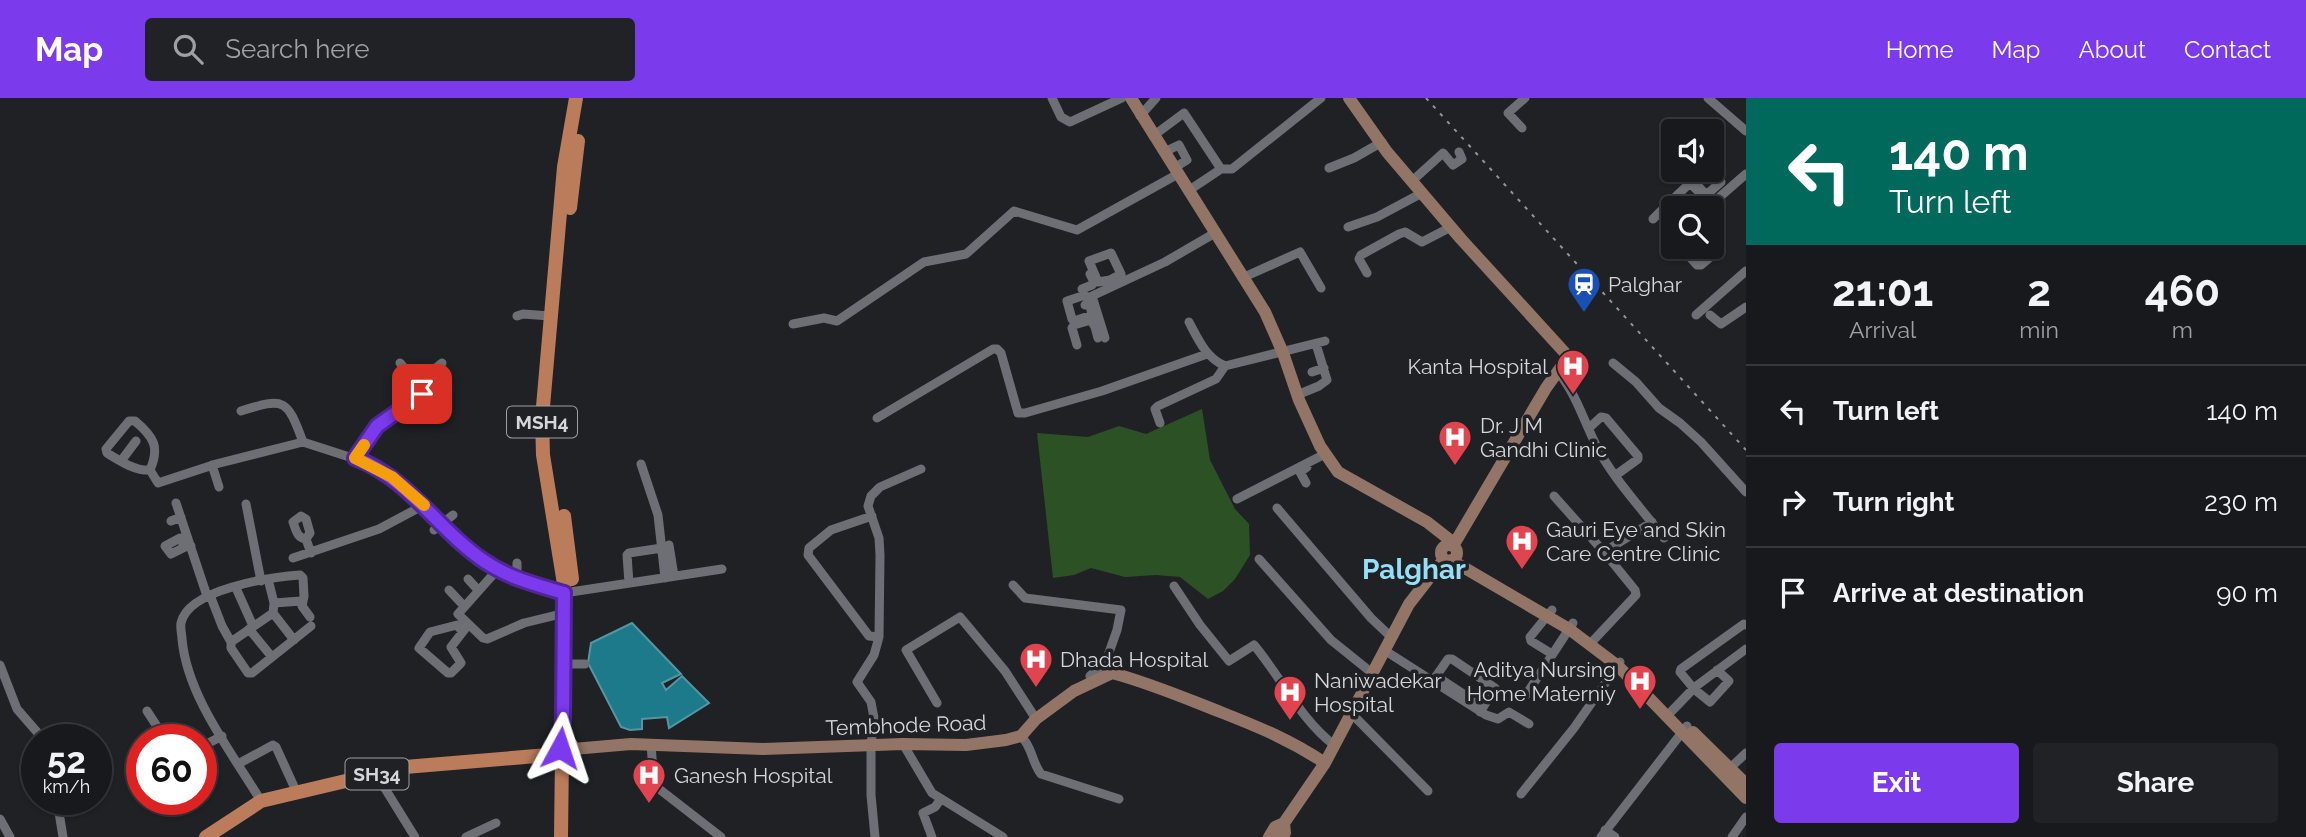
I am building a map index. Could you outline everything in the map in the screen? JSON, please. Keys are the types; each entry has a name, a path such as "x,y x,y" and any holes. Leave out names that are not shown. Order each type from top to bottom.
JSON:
{"main road":[{"name":"MSH4","path":"564,217 564,167 576,98"},
{"name":"MSH4","path":"570,837 565,613 569,544 549,432 556,294 564,217 583,98"},
{"name":"MSH4","path":"556,294 550,316 542,418 543,443 579,664 566,751 561,837"},
{"name":"SH34","path":"206,837 261,801 405,767 566,751"}],"street":[{"path":"1052,98 1061,117 1070,122 1122,98"},
{"path":"1130,98 1265,312 1297,395 1326,455 1338,472 1427,522 1450,540 1451,555"},
{"path":"1140,116 1156,98"},
{"path":"1196,179 1219,167 1232,169 1321,98"},
{"path":"1281,832 1325,762 1409,604 1451,555 1566,360 1564,349 1451,227 1349,98"},
{"path":"1522,128 1508,113 1525,98"},
{"path":"1707,98 1746,131"},
{"path":"1153,136 1184,113 1219,167"},
{"path":"1329,168 1382,142"},
{"path":"1412,181 1443,153 1453,165 1462,159 1460,152"},
{"path":"1188,191 1219,167"},
{"path":"793,324 824,318 837,321 924,262 966,254 1014,211 1077,230 1176,171"},
{"path":"1695,182 1706,195 1718,192 1746,173"},
{"path":"1715,196 1721,182"},
{"path":"1681,196 1690,183 1703,196"},
{"path":"1349,227 1377,218 1422,192"},
{"path":"1653,219 1661,214"},
{"path":"1367,273 1360,259 1361,255 1389,239 1405,232 1422,242 1451,227"},
{"path":"1090,302 1111,283 1166,262 1215,233"},
{"path":"1242,278 1300,252 1321,288"},
{"path":"1692,259 1697,265 1701,265 1708,259"},
{"path":"1072,294 1093,285 1094,282 1086,269"},
{"path":"1696,315 1746,271"},
{"path":"1082,289 1090,302 1102,338"},
{"path":"1710,315 1721,324 1746,307"},
{"path":"517,316 550,316"},
{"path":"1077,345 1072,328 1074,324 1091,320 1098,326"},
{"path":"1189,321 1207,354 1225,366 1321,342 1327,377 1325,382 1297,395"},
{"path":"877,418 993,349 1001,353 1018,412 1025,413 1102,391 1207,354"},
{"path":"355,458 377,426 422,394 423,390 400,363"},
{"path":"417,383 442,363"},
{"path":"1613,363 1636,382 1659,408 1681,423 1746,492"},
{"path":"1160,423 1155,409 1158,406 1216,379 1225,366"},
{"path":"1312,372 1324,368"},
{"path":"1558,372 1570,387 1596,445 1664,538"},
{"path":"241,411 265,404 279,403 287,406 303,442"},
{"path":"1589,428 1601,417 1606,418 1638,456 1638,459 1616,475"},
{"path":"129,421 135,421 148,432 156,450 150,470 144,471 107,453 106,449 129,421"},
{"path":"121,461 136,441"},
{"path":"150,470 158,483 212,465 303,442 355,458 392,477 424,505 438,527 483,561 517,580 568,592 722,569"},
{"path":"1306,483 1301,470 1326,455"},
{"path":"1237,499 1326,455"},
{"path":"641,464 658,515 670,577"},
{"path":"212,465 219,487"},
{"path":"875,837 872,795 874,718 871,702 857,682 874,655 879,637 879,538 868,506 871,496 880,486 921,469"},
{"path":"1554,496 1635,590 1636,595 1593,642"},
{"path":"176,503 189,549 231,642 231,648 248,673 252,673 294,640 311,622 301,601"},
{"path":"246,504 273,608 294,640"},
{"path":"293,558 379,529 424,505"},
{"path":"1277,508 1328,570 1391,637"},
{"path":"438,527 453,514"},
{"path":"872,516 831,530 809,548 808,555 869,636 879,637"},
{"path":"171,521 181,517"},
{"path":"1604,552 1652,522"},
{"path":"306,539 311,553"},
{"path":"629,583 627,555 665,546"},
{"path":"1451,555 1550,612 1593,642 1619,664 1727,771 1746,798"},
{"path":"1259,559 1331,640 1372,673"},
{"path":"517,563 517,580"},
{"path":"465,628 458,614 498,569"},
{"path":"231,642 273,608 301,601 304,596 303,578 300,575 264,580 209,595 192,606 181,623 188,672 261,801"},
{"path":"468,579 478,590"},
{"path":"1013,585 1025,598 1121,610 1106,661 1090,676 1092,681"},
{"path":"1174,586 1229,661 1254,645 1306,717 1334,745"},
{"path":"236,588 251,628 272,657"},
{"path":"449,590 464,606"},
{"path":"1550,612 1530,637 1552,654"},
{"path":"465,628 451,647 461,663 451,673 419,648 430,632 457,625 465,628 487,639 524,623 565,613"},
{"path":"937,703 906,650 960,617 1004,671 1036,719"},
{"path":"1717,670 1729,681 1710,702 1694,689 1680,672 1746,625"},
{"path":"1526,695 1571,626"},
{"path":"1384,650 1494,719 1509,712 1528,724"},
{"path":"1669,714 1694,689 1745,650"},
{"path":"1434,679 1448,659 1452,659 1495,688 1482,710"},
{"path":"1521,794 1574,728 1619,664"},
{"path":"0,665 17,709 30,724"},
{"path":"1119,799 1041,774 1035,766 1029,745 1021,736 1036,719 1092,681 1112,673 1260,727 1292,741 1325,762"},
{"path":"147,711 156,724"},
{"path":"1351,713 1428,791"},
{"path":"1615,837 1603,834 1685,729"},
{"path":"217,739 222,736"},
{"name":"Tembhode Road","path":"566,751 652,744 762,749 903,744 965,745 1021,736"},
{"path":"652,744 654,785 721,837"},
{"path":"903,744 932,793 1003,837"},
{"path":"239,764 273,746 276,747 297,793"},
{"path":"1727,771 1746,753"},
{"path":"1727,771 1746,784"},
{"path":"376,774 415,837"},
{"path":"932,837 923,813 935,807 941,799"},
{"path":"59,815 63,837"},
{"path":"1732,837 1746,817"},
{"path":"0,819 10,837"},
{"path":"466,837 496,823"}],"green space":[{"path":"1202,409 1210,460 1235,509 1249,524 1250,555 1235,579 1223,591 1208,599 1180,577 1125,577 1091,568 1074,575 1053,578 1037,433 1088,437 1119,426 1146,434"}],"water":[{"path":"632,623 681,674 662,683 666,690 682,676 709,703 669,728 667,717 642,719 642,729 630,730 621,727 588,663 591,643"}],"railway":[{"path":"1426,98 1746,450"}],"slow traffic":[{"path":"364,445 355,458 392,477 424,505"}],"place":[{"name":"Palghar","path":"1584,314"},
{"name":"Kanta Hospital","path":"1573,396"},
{"name":"Dr. J M Gandhi Clinic","path":"1455,467"},
{"name":"Gauri Eye and Skin Care Centre Clinic","path":"1522,571"},
{"name":"Dhada Hospital","path":"1036,689"},
{"name":"Aditya Nursing Home Materniy","path":"1640,711"},
{"name":"Naniwadekar Hospital","path":"1290,722"},
{"name":"Ganesh Hospital","path":"649,805"}],"district":[{"name":"Palghar","path":"1414,569"}],"route":[{"path":"422,394 377,426 355,458 392,477 483,561 517,580 564,593 563,720 560,748"}]}
